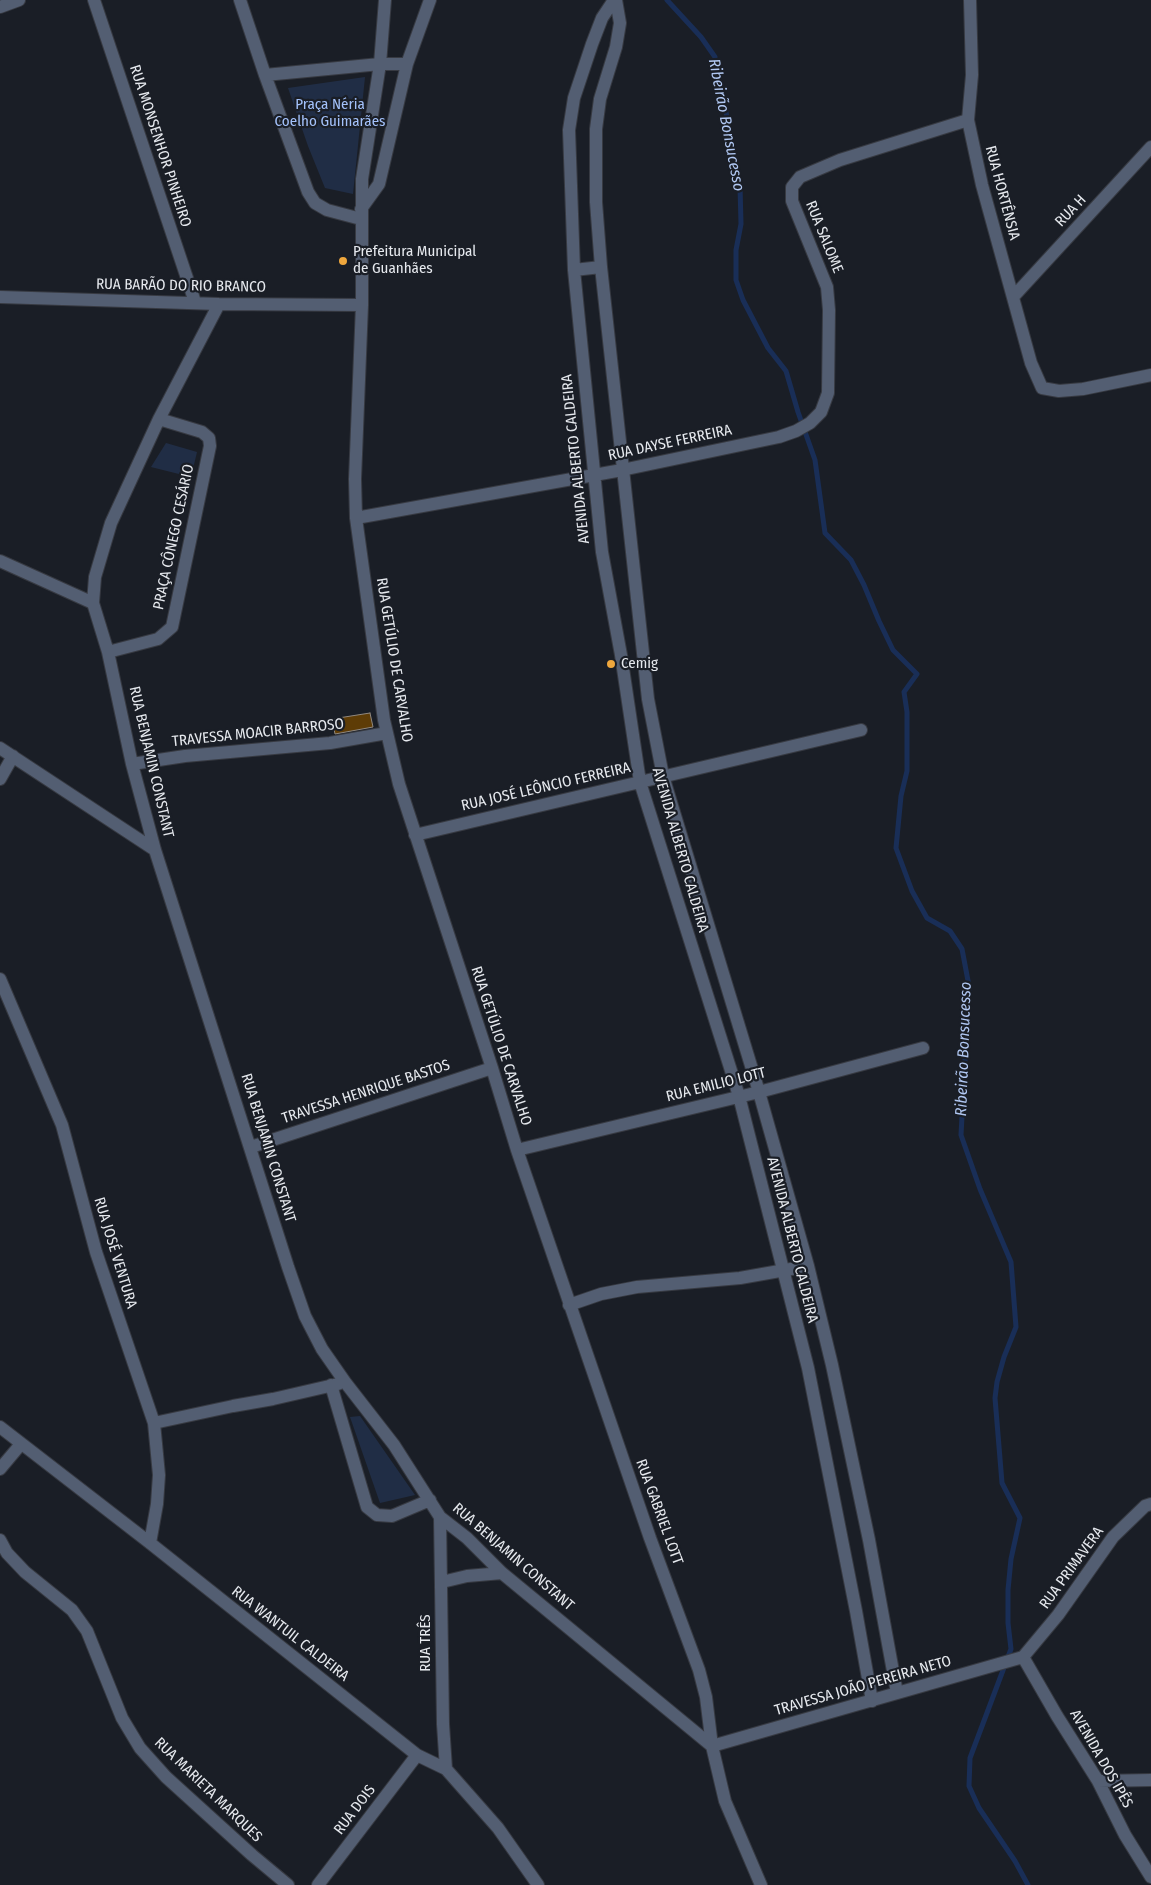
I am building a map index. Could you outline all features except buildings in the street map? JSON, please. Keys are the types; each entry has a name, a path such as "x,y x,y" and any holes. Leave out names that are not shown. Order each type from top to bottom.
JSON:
{"street":[{"path":"0,7 18,0"},
{"name":"RUA MONSENHOR PINHEIRO","path":"94,0 195,302"},
{"path":"240,0 308,192 315,203 327,210 361,214"},
{"path":"362,305 362,179 380,64 385,0"},
{"path":"361,214 379,184 407,64 430,0"},
{"name":"AVENIDA ALBERTO CALDEIRA","path":"615,0 620,23 616,47 600,99 596,129 596,202 622,470 648,699 663,776 759,1092 808,1266 869,1540 897,1693"},
{"name":"AVENIDA ALBERTO CALDEIRA","path":"615,0 602,18 592,44 574,98 569,130 574,270 602,552 622,655 640,782 739,1096 808,1368 872,1701"},
{"name":"RUA HORTÊNSIA","path":"970,0 972,75 968,120 982,185 1031,363 1042,388 1060,391 1083,389 1151,375"},
{"path":"265,75 380,64 407,64"},
{"name":"RUA SALOME","path":"810,423 821,412 828,393 829,310 827,287 792,201 792,187 800,177 840,160 968,120"},
{"name":"RUA H","path":"1014,296 1151,147"},
{"path":"574,270 601,267"},
{"name":"RUA BARÃO DO RIO BRANCO","path":"0,297 219,304 362,305"},
{"name":"RUA BENJAMIN CONSTANT","path":"219,304 159,419 111,523 95,577 93,603 108,652 132,764 155,850 288,1267 305,1316 322,1349 394,1445 440,1517 467,1538 502,1573 712,1746"},
{"name":"RUA GETÚLIO DE CARVALHO","path":"362,305 355,479 356,518 384,720 399,784 492,1068 516,1150"},
{"name":"PRAÇA CÔNEGO CESÁRIO","path":"108,652 158,639 172,627 210,446 209,438 202,432 159,419"},
{"name":"RUA DAYSE FERREIRA","path":"356,518 622,470 779,437 796,431 810,423"},
{"path":"0,561 93,603"},
{"name":"RUA JOSÉ LEÔNCIO FERREIRA","path":"415,835 861,730"},
{"name":"TRAVESSA MOACIR BARROSO","path":"132,764 185,756 330,743 387,734"},
{"path":"0,748 155,850"},
{"path":"0,779 13,756"},
{"name":"RUA JOSÉ VENTURA","path":"0,980 62,1126 96,1252 154,1423 159,1475 157,1504 150,1543"},
{"name":"RUA EMILIO LOTT","path":"516,1150 759,1092 923,1048"},
{"name":"TRAVESSA HENRIQUE BASTOS","path":"250,1147 492,1068"},
{"name":"RUA GABRIEL LOTT","path":"516,1150 650,1538 699,1670 706,1698 712,1746 725,1801 761,1885"},
{"path":"569,1305 601,1294 637,1286 740,1278 808,1266"},
{"path":"154,1423 273,1399 345,1382"},
{"path":"331,1385 366,1507 377,1515 392,1516 430,1500"},
{"name":"RUA WANTUIL CALDEIRA","path":"0,1428 150,1543 417,1755 446,1769 498,1828 538,1885"},
{"path":"0,1469 21,1444"},
{"name":"RUA PRIMAVERA","path":"1021,1657 1058,1616 1113,1536 1145,1506 1151,1504"},
{"name":"RUA TRÊS","path":"440,1517 443,1724 446,1769"},
{"name":"RUA MARIETA MARQUES","path":"0,1540 7,1552 25,1572 72,1610 87,1631 122,1718 140,1748 173,1783 288,1885"},
{"path":"442,1582 467,1576 502,1573"},
{"name":"TRAVESSA JOÃO PEREIRA NETO","path":"712,1746 1021,1657"},
{"name":"AVENIDA DOS IPÊS","path":"1021,1657 1098,1781 1125,1835 1151,1877"},
{"name":"RUA DOIS","path":"318,1885 417,1755"},
{"path":"1098,1781 1151,1780"}],"green space":[{"name":"Praça Néria Coelho Guimarães","path":"365,77 353,194 325,188 288,88"},
{"path":"166,443 197,452 191,477 151,467"},
{"path":"360,1416 415,1495 380,1503 350,1417"}],"waterway":[{"name":"Ribeirão Bonsucesso","path":"667,0 701,37 715,57 715,77 725,107 740,186 741,224 736,250 736,280 743,300 768,348 786,371 815,460 825,533 851,560 893,650 917,674 904,692 907,712 907,771 901,796 896,848 912,891 927,918 950,931 962,949 969,986 961,1135 980,1189 1011,1262 1016,1327 1004,1357 995,1398 1002,1483 1020,1518 1011,1559 1008,1590 1008,1623 1011,1649 970,1758 969,1786 979,1808 1015,1861 1028,1885"}],"place":[{"name":"Prefeitura Municipal de Guanhães","path":"343,261"},
{"name":"Cemig","path":"611,664"}]}
